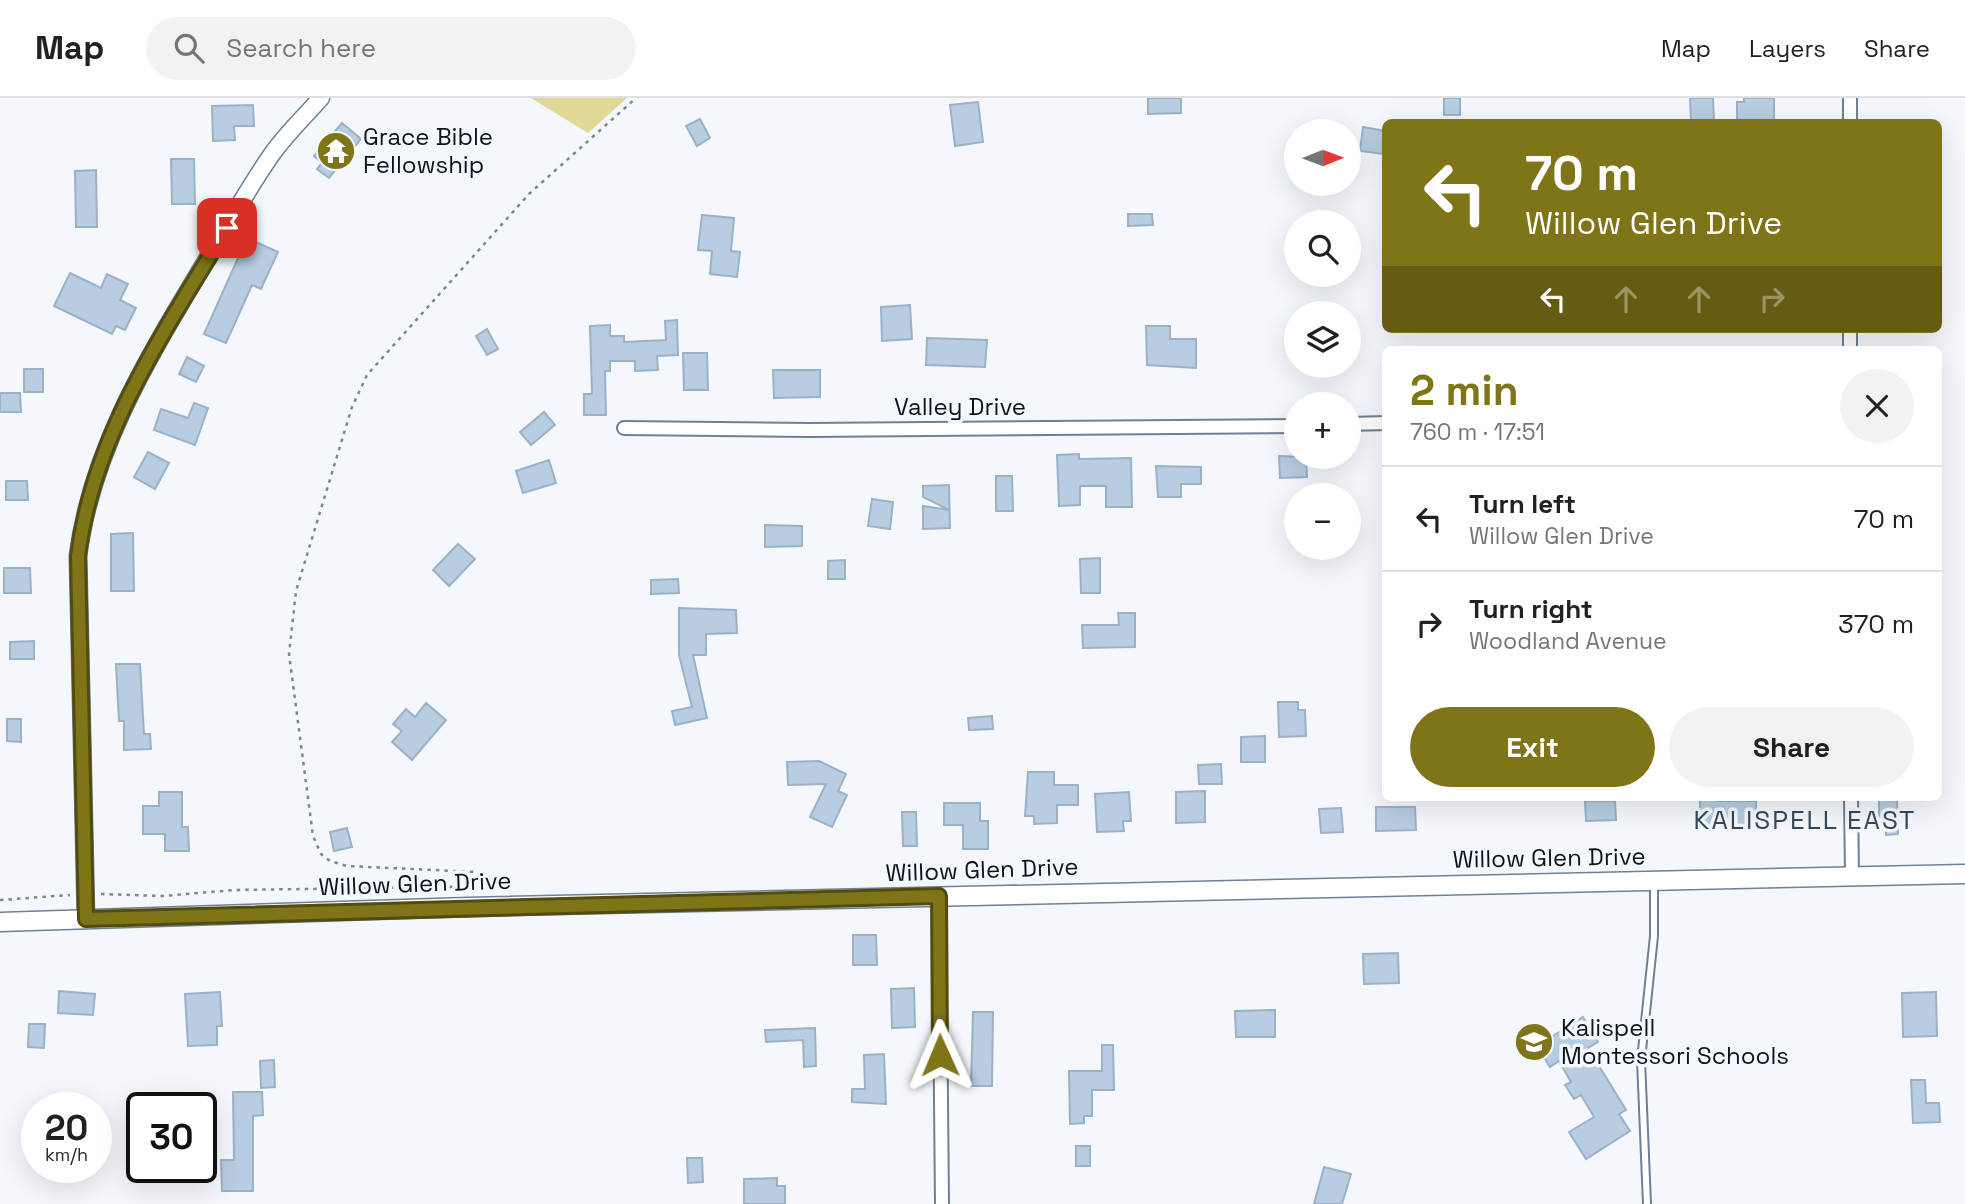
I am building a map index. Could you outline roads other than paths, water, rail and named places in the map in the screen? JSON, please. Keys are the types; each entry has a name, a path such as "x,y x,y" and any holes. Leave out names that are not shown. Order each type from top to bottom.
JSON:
{"main road":[{"name":"Willow Glen Drive","path":"0,922 486,906 1513,886 1654,880 1965,874"}],"street":[{"path":"86,919 78,556 83,519 95,475 107,442 176,311 273,152 321,98"},
{"path":"1850,98 1850,119"},
{"path":"1361,424 1382,424"},
{"name":"Valley Drive","path":"624,428 809,430 1284,425"},
{"path":"1852,801 1852,876"},
{"path":"939,896 942,1204"}],"lane":[{"path":"1647,1204 1641,1060 1654,936 1654,880"}],"place":[{"name":"Grace Bible Fellowship","path":"336,151"},
{"name":"Kalispell Montessori Schools","path":"1534,1042"}],"district":[{"name":"KALISPELL EAST","path":"1805,820"}]}
